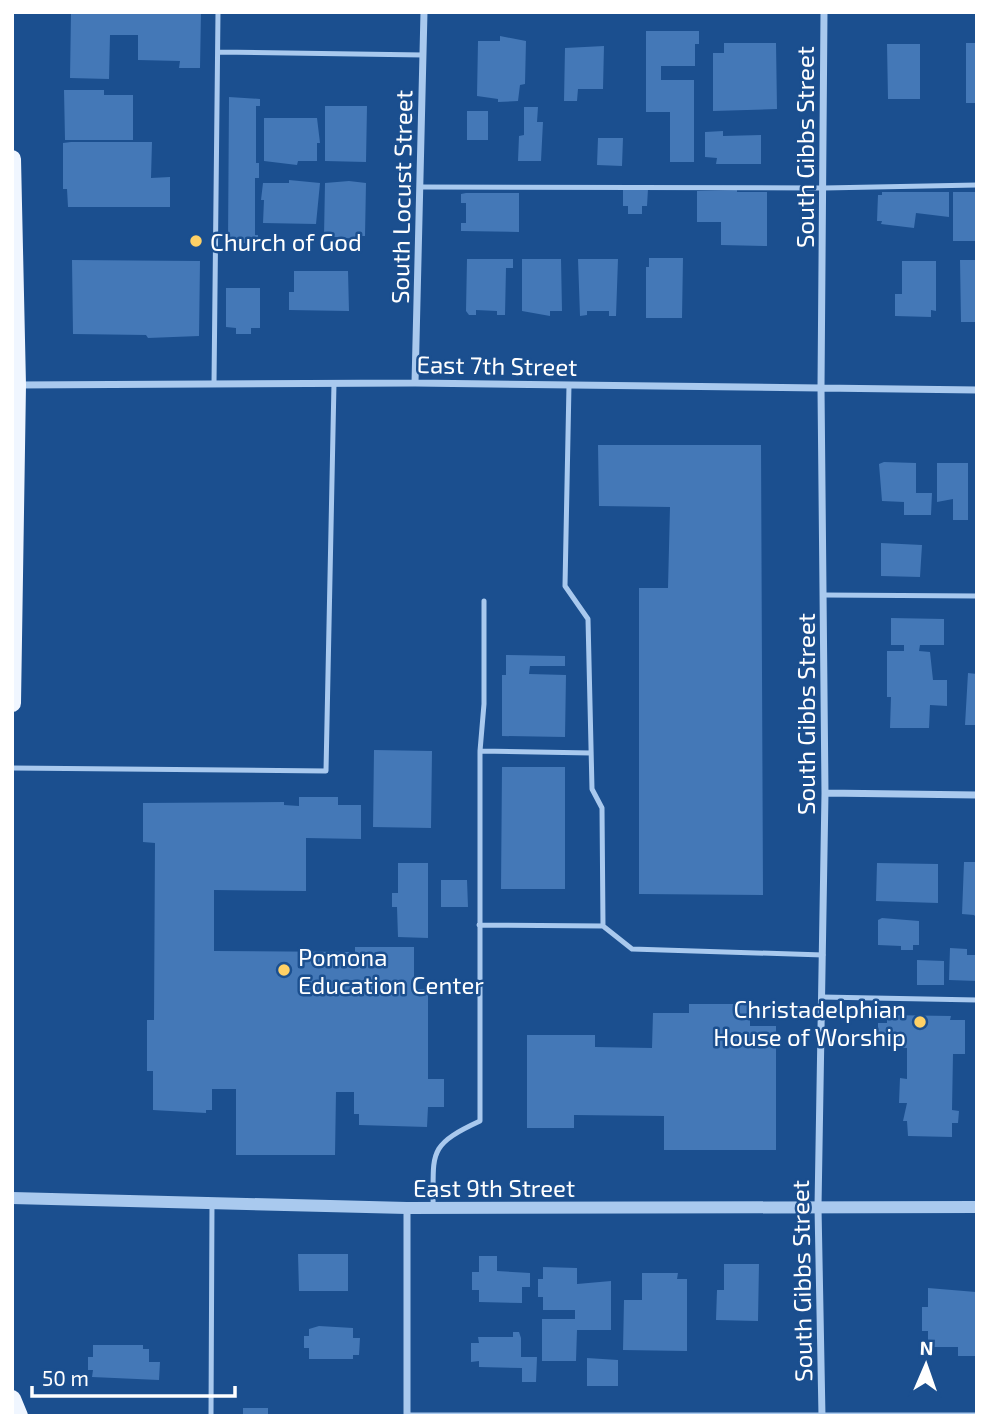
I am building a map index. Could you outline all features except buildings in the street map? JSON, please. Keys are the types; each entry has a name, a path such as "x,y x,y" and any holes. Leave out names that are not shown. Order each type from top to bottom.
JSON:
{"main road":[{"path":"12,159 15,385 12,703"},
{"path":"12,1399 19,1416"}],"street":[{"name":"South Locust Street","path":"415,383 422,187 424,12"},
{"name":"South Gibbs Street","path":"822,1415 818,1207 825,793 821,388 824,12"},
{"name":"East 7th Street","path":"15,385 415,383 977,390"},
{"path":"825,793 977,794"},
{"name":"East 9th Street","path":"12,1198 407,1208 977,1207"},
{"path":"407,1208 407,1415"}],"lane":[{"path":"214,384 218,12"},
{"path":"218,52 424,55"},
{"path":"422,187 824,188 977,185"},
{"path":"12,768 326,771 334,383"},
{"path":"569,385 565,586 587,619 592,789 601,808 603,926"},
{"path":"824,595 977,596"},
{"path":"433,1208 434,1154 448,1136 480,1121 480,751 484,704 484,601"},
{"path":"480,751 591,753"},
{"path":"479,925 603,926 632,949 822,955"},
{"path":"822,997 977,1000"},
{"path":"211,1416 212,1203"},
{"path":"407,1415 977,1415"}],"place":[{"name":"Church of God","path":"196,241"},
{"name":"Pomona Education Center","path":"284,970"},
{"name":"Christadelphian House of Worship","path":"920,1022"}]}
